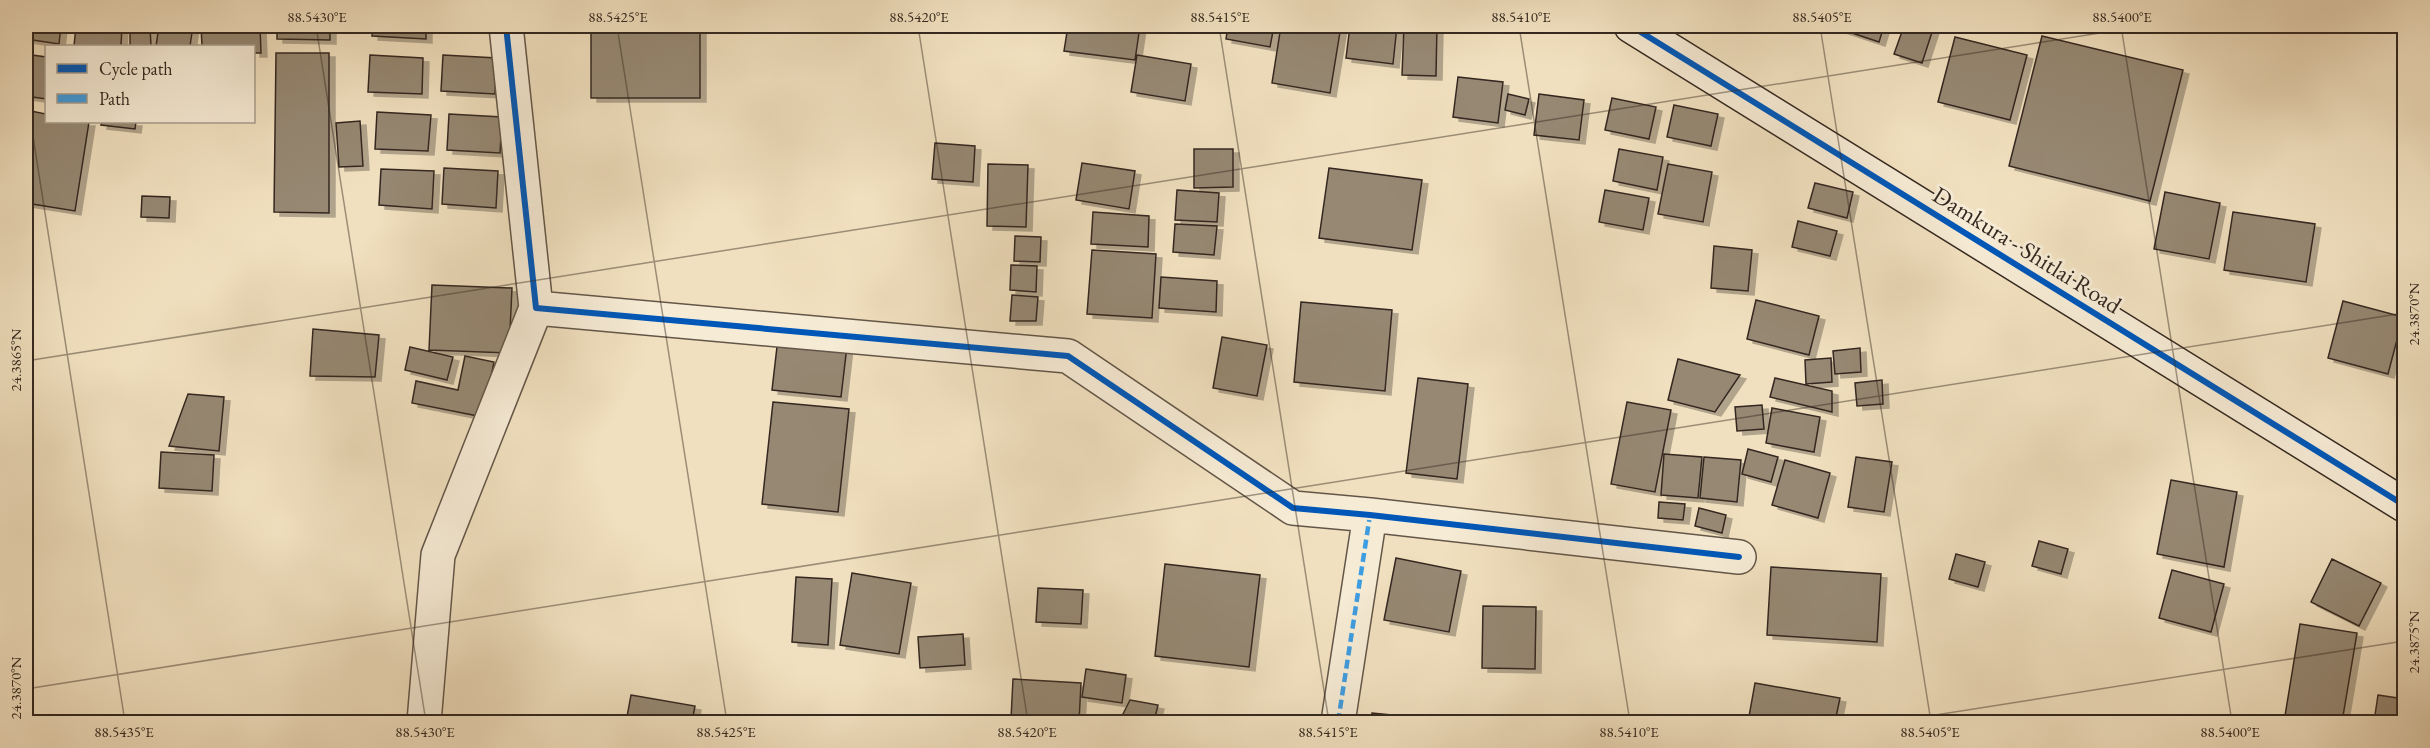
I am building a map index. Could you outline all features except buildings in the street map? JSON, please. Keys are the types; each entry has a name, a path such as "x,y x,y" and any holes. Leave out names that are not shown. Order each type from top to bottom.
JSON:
{"street":[{"path":"424,723 438,555 536,308 506,26"},
{"name":"Damkura - Shitlai Road","path":"1631,26 2404,505"},
{"path":"536,308 1068,356 1293,508 1738,558"},
{"path":"1338,723 1370,515"}],"marked path":[{"path":"1338,722 1370,515"}],"cycle path":[{"path":"506,26 536,308 1068,356 1293,508 1739,557"},
{"path":"1631,26 2404,505"}]}
